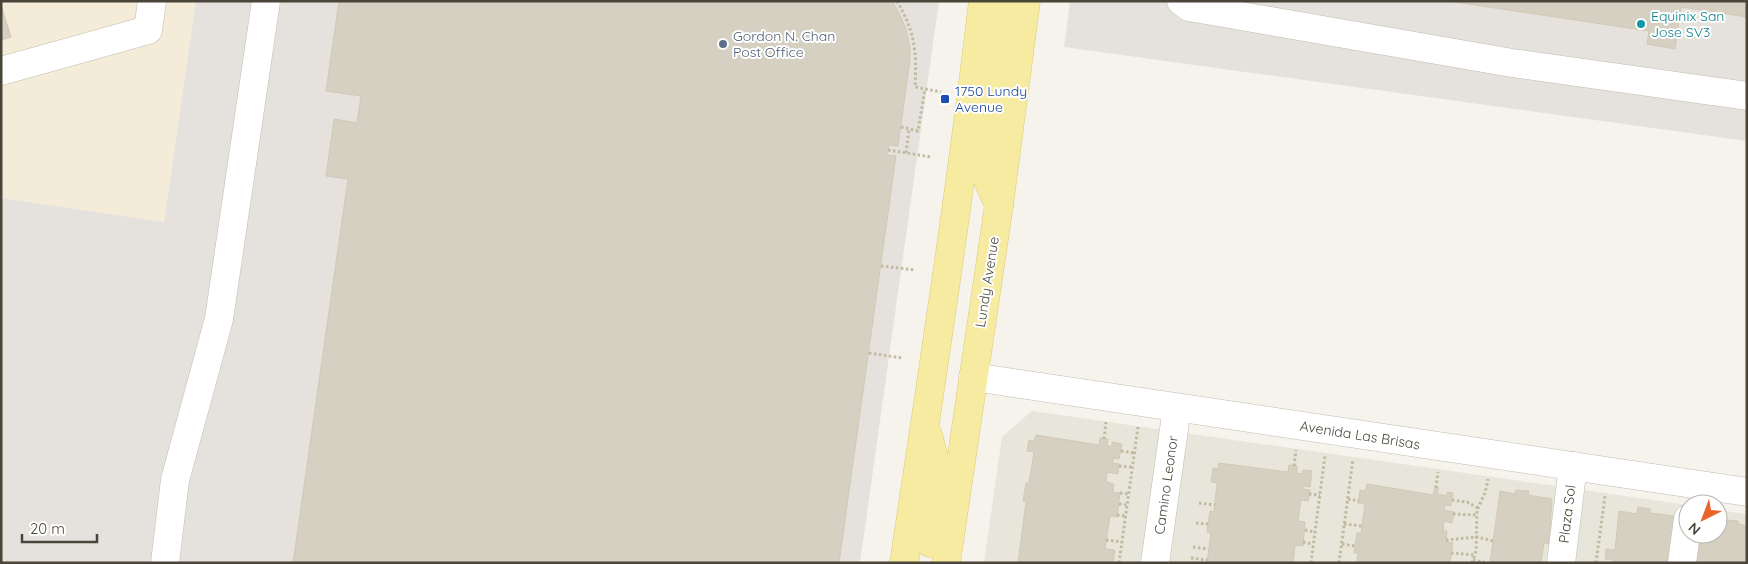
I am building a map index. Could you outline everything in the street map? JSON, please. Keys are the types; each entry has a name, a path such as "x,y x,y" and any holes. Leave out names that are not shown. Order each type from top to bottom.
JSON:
{"main road":[{"path":"904,563 926,427 984,1"},
{"path":"999,205 982,167 1006,1"},
{"name":"Lundy Avenue","path":"946,563 999,205 1026,1"},
{"path":"926,427 938,473 934,519 927,563"}],"street":[{"path":"1,71 148,30 152,1"},
{"path":"165,563 175,480 219,319 266,1"},
{"path":"1180,1 1190,7 1512,63 1747,96"},
{"name":"Avenida Las Brisas","path":"973,377 1573,466 1691,494 1747,492"},
{"name":"Camino Leonor","path":"1155,563 1177,408"},
{"name":"Plaza Sol","path":"1561,563 1573,466"},
{"path":"1682,563 1685,544"}],"path":[{"path":"897,1 904,13 916,48 915,86 941,92"},
{"path":"901,127 918,130 925,89"},
{"path":"906,153 910,129"},
{"path":"888,150 931,157"},
{"path":"881,266 915,270"},
{"path":"869,353 902,358"},
{"path":"1104,439 1106,420"},
{"path":"1119,563 1138,425"},
{"path":"1294,466 1296,447"},
{"path":"1120,452 1134,453"},
{"path":"1310,563 1326,452"},
{"path":"1339,563 1354,456"},
{"path":"1119,466 1132,467"},
{"path":"1436,488 1439,469"},
{"path":"1488,476 1485,492 1476,515 1477,537 1475,555 1472,562 1488,563"},
{"path":"1120,493 1128,494"},
{"path":"1596,563 1605,493"},
{"path":"1309,494 1320,495"},
{"path":"1348,500 1359,501"},
{"path":"1452,500 1467,502 1478,508"},
{"path":"1199,503 1215,505"},
{"path":"1119,504 1127,505"},
{"path":"1453,514 1476,515"},
{"path":"1117,515 1126,516"},
{"path":"1196,523 1208,524"},
{"path":"1344,524 1362,526"},
{"path":"1305,530 1315,532"},
{"path":"1446,540 1477,537 1493,541"},
{"path":"1106,540 1122,542"},
{"path":"1303,542 1313,544"},
{"path":"1342,544 1355,546"},
{"path":"1193,547 1208,550"},
{"path":"1451,553 1475,555"},
{"path":"1191,558 1207,560"}],"shaded area":[{"path":"1,1 196,1 164,222 1,198"},
{"name":"Gordon N. Chan Post Office","path":"196,1 939,1 860,563 1,563 1,198 164,222"},
{"path":"1070,1 1747,1 1747,141 1064,47"},
{"path":"1032,411 1678,504 1678,544 1728,544 1728,511 1747,514 1747,563 984,563 1002,437"}],"building":[{"name":"Gordon N. Chan Post Office","path":"339,1 892,1 906,29 910,48 910,60 898,146 889,145 887,155 896,156 839,563 293,563 348,179 326,176 334,119 357,123 361,96 326,91"},
{"name":"Equinix San Jose SV3","path":"1448,1 1747,1 1747,17 1681,7 1675,49 1647,44 1649,31"},
{"path":"1,5 11,37 1,40"},
{"path":"1036,435 1099,445 1100,438 1108,439 1107,446 1112,446 1112,442 1122,444 1119,459 1113,458 1113,463 1119,464 1118,474 1107,472 1106,482 1114,484 1113,492 1120,493 1117,517 1110,516 1105,549 1115,550 1113,563 1018,563 1026,502 1023,501 1026,483 1029,483 1034,452 1027,451 1029,440 1034,441"},
{"path":"1219,463 1288,472 1289,465 1297,466 1297,473 1302,474 1303,470 1312,471 1310,487 1303,486 1303,489 1310,490 1308,501 1301,500 1298,521 1305,522 1303,546 1295,545 1293,563 1207,563 1211,533 1207,532 1208,524 1210,511 1214,512 1217,483 1211,482 1213,468 1218,469"},
{"path":"1367,484 1433,495 1435,487 1439,488 1437,494 1447,496 1447,492 1453,493 1451,506 1445,505 1444,510 1454,512 1452,523 1444,521 1443,531 1447,531 1446,542 1453,543 1450,563 1357,563 1358,553 1354,553 1357,533 1361,533 1365,504 1358,503 1360,490 1365,491"},
{"path":"1516,490 1529,491 1528,495 1552,499 1548,544 1544,543 1541,563 1490,563 1500,491 1515,494"},
{"path":"1638,507 1650,509 1650,513 1674,516 1673,529 1675,529 1669,563 1612,563 1613,560 1605,559 1606,549 1615,550 1619,511 1637,514"},
{"path":"1728,520 1738,521 1738,524 1747,526 1747,563 1694,563 1696,549 1699,549 1700,544 1728,544"}],"place":[{"name":"Equinix San Jose SV3","path":"1641,24"},
{"name":"Gordon N. Chan Post Office","path":"723,44"},
{"name":"1750 Lundy Avenue","path":"945,99"}]}
